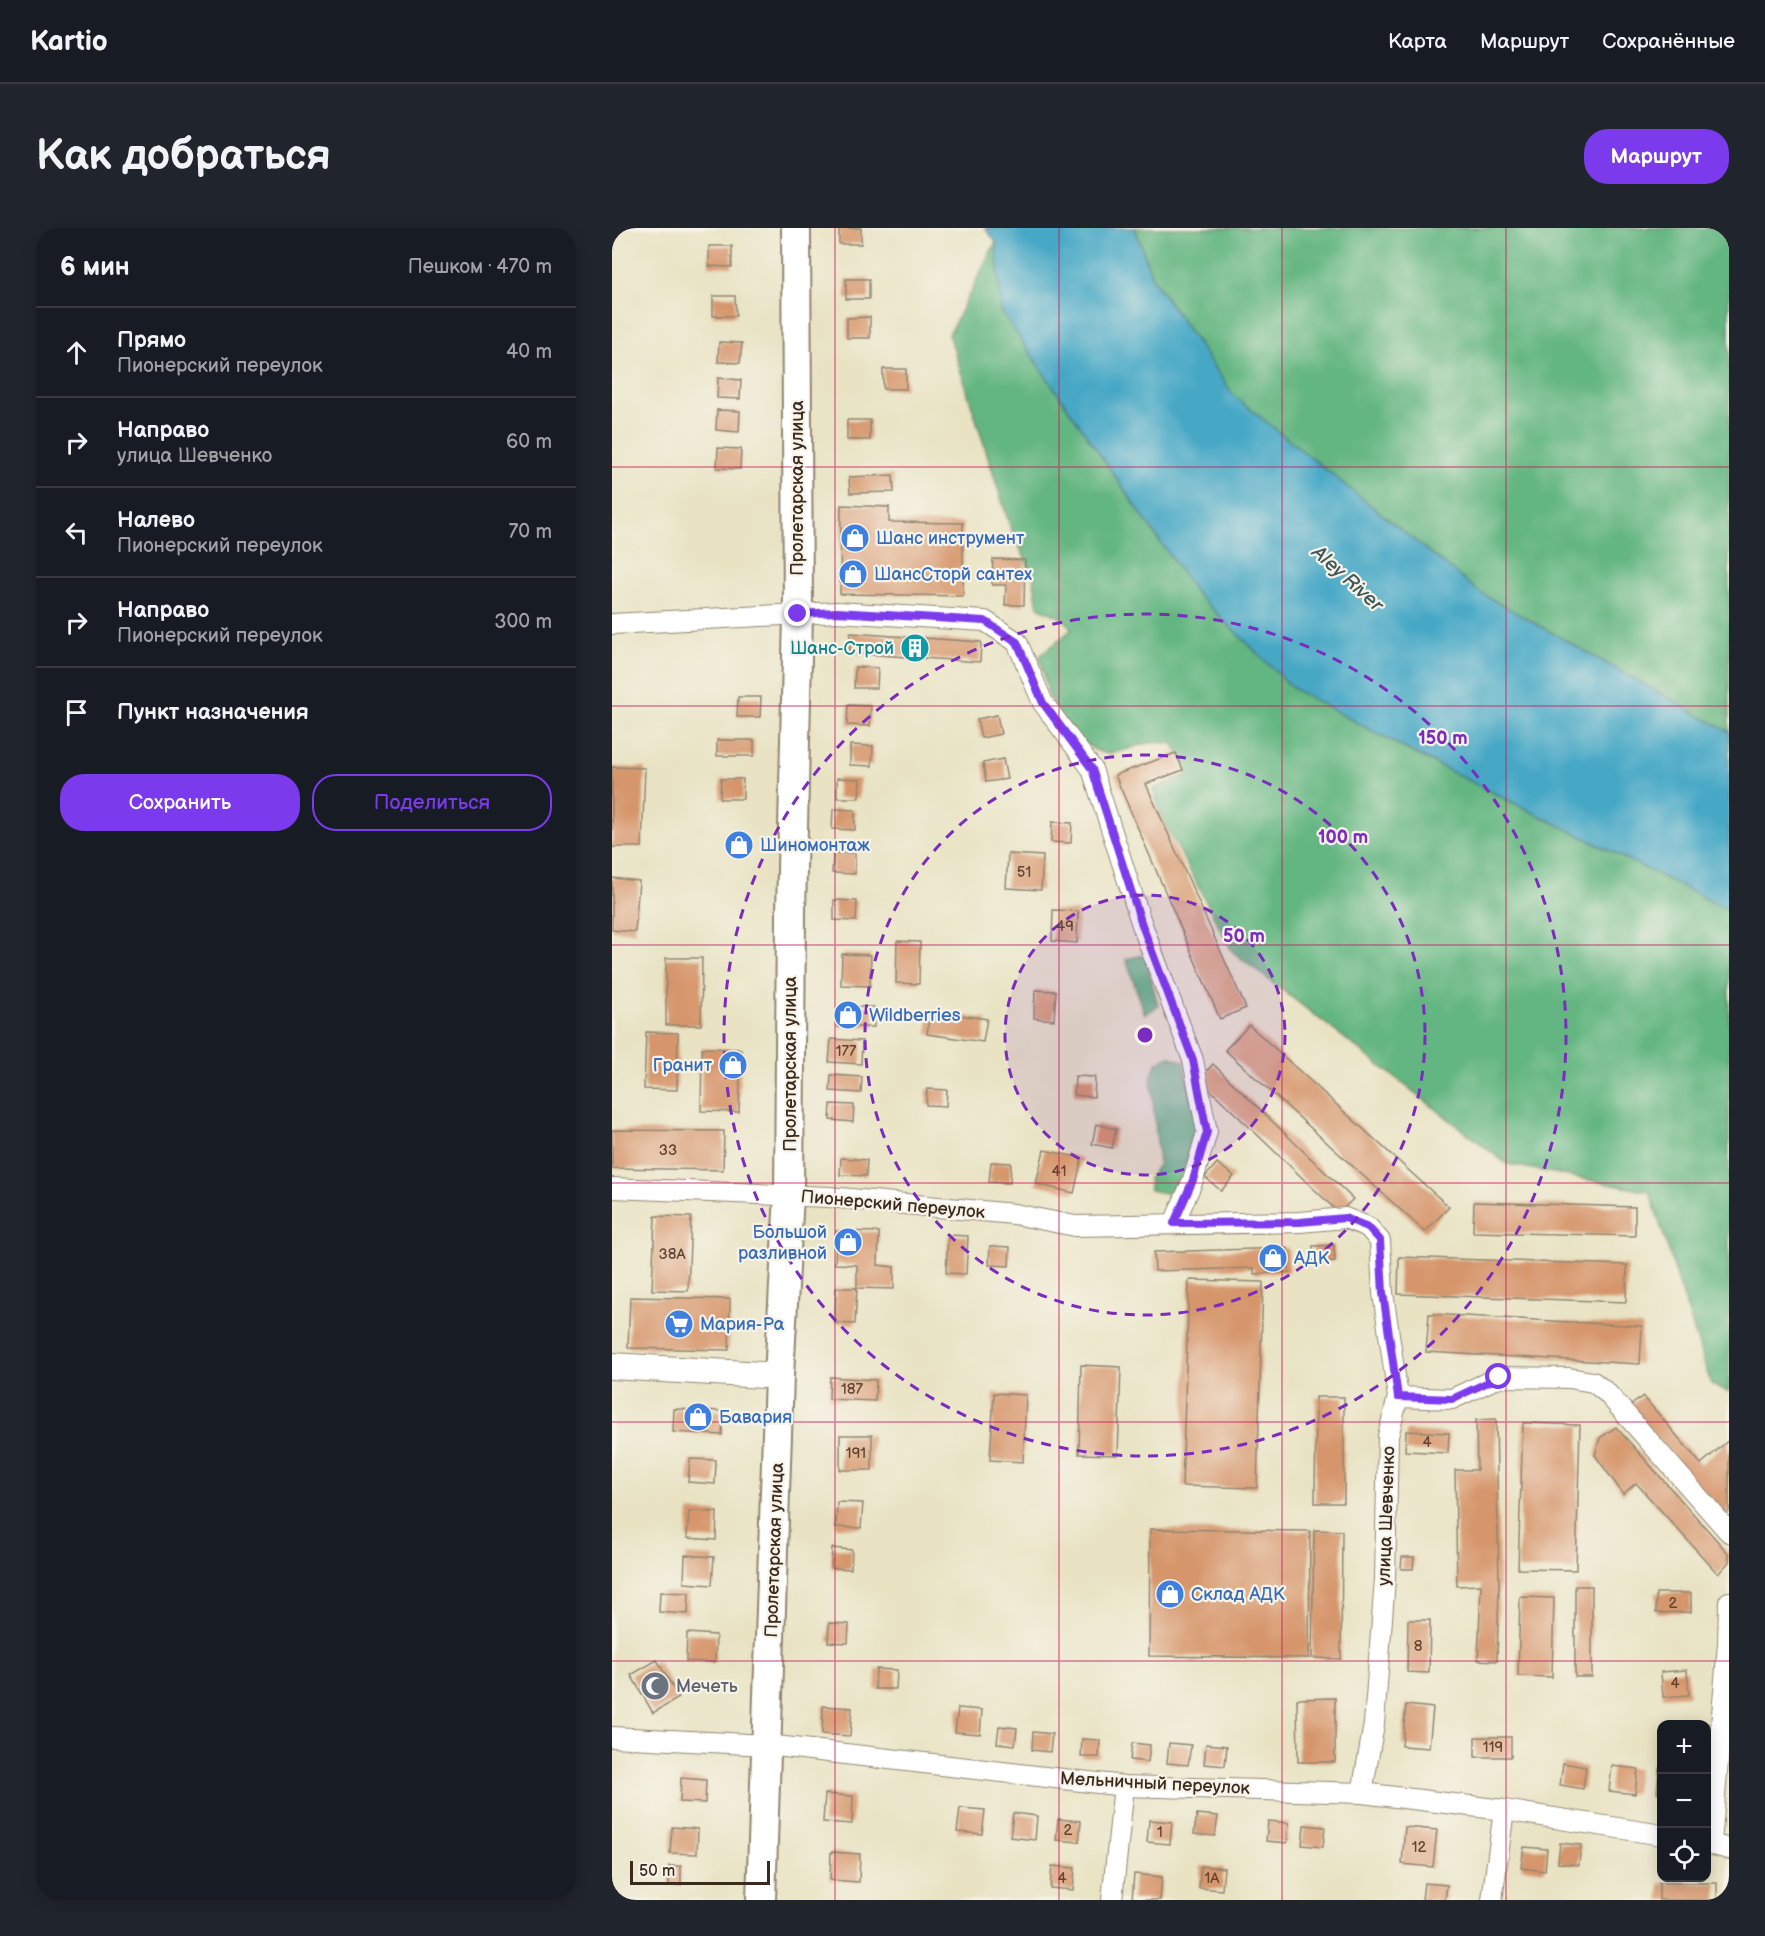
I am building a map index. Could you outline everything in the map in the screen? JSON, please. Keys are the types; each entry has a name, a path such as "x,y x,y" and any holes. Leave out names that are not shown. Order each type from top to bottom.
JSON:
{"main road":[{"name":"Пролетарская улица","path":"761,1900 779,1376 789,1195 791,912 798,614 796,228"}],"street":[{"path":"612,624 837,612 985,621 1017,642 1043,703 1092,769 1142,925 1193,1060 1207,1132 1193,1180 1174,1223"},
{"name":"Пионерский переулок","path":"612,1188 789,1195 1014,1214 1075,1226 1300,1222 1345,1218 1368,1227 1380,1240"},
{"name":"улица Шевченко","path":"1362,1793 1376,1702 1385,1579 1388,1436 1398,1397 1383,1293 1380,1240"},
{"path":"612,1366 779,1376"},
{"path":"1398,1397 1452,1399 1499,1377 1569,1378 1593,1382 1607,1393 1729,1532"},
{"path":"1715,1845 1729,1644 1729,1602"},
{"name":"Мельничный переулок","path":"612,1737 767,1745 1124,1785 1362,1793 1504,1810 1657,1834"},
{"path":"1112,1900 1124,1785"},
{"path":"1492,1900 1504,1810"}],"green space":[{"path":"1135,228 1729,228 1729,732 1479,592 1234,396 1152,277"},
{"path":"996,242 1001,311 1195,592 1294,689 1414,753 1729,910 1729,1392 1711,1384 1650,1192 1507,1164 1232,951 1162,818 1153,789 1189,774 1174,744 1147,743 1111,753 1102,752 1083,742 1053,704 1040,656 1072,629 1064,619 1038,607 1033,576 1010,526 949,334"},
{"path":"1145,955 1158,1006 1145,1014 1126,959"},
{"path":"1169,1056 1184,1062 1196,1105 1198,1123 1195,1145 1188,1166 1169,1194 1150,1190 1149,1178 1159,1164 1151,1078 1156,1064"}],"water":[{"name":"Aley River","path":"985,228 1135,228 1152,278 1234,396 1479,592 1729,732 1729,910 1414,753 1294,689 1195,592 1001,311 996,242"}],"building":[{"path":"839,228 861,228 861,244 839,244"},
{"path":"709,246 732,246 732,267 709,266"},
{"path":"846,279 869,279 869,299 846,299"},
{"path":"713,296 735,296 736,316 713,316"},
{"path":"870,317 870,338 847,338 847,318"},
{"path":"719,342 742,343 740,363 718,362"},
{"path":"883,369 906,369 906,389 883,389"},
{"path":"718,378 741,380 740,399 717,398"},
{"path":"717,410 740,411 739,432 716,430"},
{"path":"847,420 870,420 870,440 847,440"},
{"path":"718,448 741,449 740,469 717,468"},
{"path":"893,475 894,492 850,493 849,477"},
{"path":"841,505 889,507 889,522 963,523 963,596 840,594"},
{"path":"993,559 1025,560 1024,605 1005,605 1006,585 992,585"},
{"name":"Шанс-Строй","path":"850,633 981,642 980,662 849,653"},
{"path":"855,667 878,668 877,688 854,688"},
{"path":"738,697 761,697 760,717 737,717"},
{"path":"848,705 871,706 870,726 847,725"},
{"path":"997,715 1001,734 981,738 977,719"},
{"path":"717,740 754,740 754,756 717,756"},
{"path":"850,745 873,746 872,766 850,765"},
{"path":"1176,753 1183,770 1146,784 1246,1008 1220,1019 1115,775"},
{"path":"1003,759 1007,779 986,782 983,763"},
{"path":"612,767 645,768 642,847 612,847"},
{"path":"837,778 860,779 859,798 837,798"},
{"path":"721,779 743,779 743,799 720,799"},
{"path":"833,809 855,810 855,830 832,829"},
{"path":"1052,822 1072,823 1071,843 1051,842"},
{"name":"Шиномонтаж","path":"736,833 743,833 743,857 736,857"},
{"path":"833,853 855,853 855,874 832,873"},
{"path":"1008,854 1043,856 1041,890 1006,888"},
{"path":"612,878 639,881 635,932 612,930"},
{"path":"834,900 857,901 856,921 834,920"},
{"path":"1053,910 1078,911 1077,943 1052,941"},
{"path":"897,941 920,942 919,984 896,983"},
{"path":"842,954 871,955 870,986 841,985"},
{"path":"666,958 702,958 701,1025 666,1025"},
{"path":"1035,990 1056,991 1054,1020 1034,1018"},
{"path":"838,1007 874,1007 874,1027 838,1027"},
{"path":"930,1011 987,1019 983,1042 927,1034"},
{"path":"1249,1025 1449,1207 1425,1232 1225,1050"},
{"path":"646,1032 678,1033 677,1090 644,1089"},
{"path":"831,1039 862,1041 861,1064 829,1062"},
{"path":"702,1048 741,1049 739,1112 701,1111"},
{"path":"1213,1064 1353,1199 1339,1213 1199,1079"},
{"path":"831,1075 862,1077 861,1093 830,1091"},
{"path":"1075,1076 1095,1077 1094,1097 1074,1095"},
{"path":"927,1089 947,1090 946,1106 926,1105"},
{"path":"831,1104 854,1105 853,1122 830,1120"},
{"path":"1096,1124 1116,1129 1112,1148 1092,1144"},
{"path":"612,1130 724,1131 723,1170 612,1168"},
{"path":"1044,1150 1082,1158 1074,1193 1036,1184"},
{"path":"841,1158 867,1160 866,1176 840,1175"},
{"path":"991,1162 1011,1163 1010,1183 989,1182"},
{"path":"1217,1163 1234,1176 1221,1191 1205,1177"},
{"path":"1474,1202 1635,1207 1635,1236 1473,1232"},
{"path":"655,1216 691,1217 688,1291 652,1290"},
{"path":"836,1231 879,1232 878,1265 894,1267 894,1289 857,1288 857,1265 835,1264"},
{"path":"948,1235 968,1236 966,1274 946,1273"},
{"path":"1334,1245 1335,1261 1313,1262 1313,1246"},
{"path":"990,1246 1010,1247 1009,1266 989,1265"},
{"path":"1288,1248 1289,1272 1254,1274 1254,1268 1155,1271 1154,1252"},
{"path":"1399,1257 1627,1265 1626,1302 1398,1294"},
{"path":"1189,1280 1263,1282 1257,1488 1182,1486"},
{"path":"836,1288 857,1288 855,1324 835,1323"},
{"name":"Мария-Ра","path":"630,1297 730,1299 729,1350 628,1348"},
{"path":"1429,1314 1642,1326 1640,1364 1426,1352"},
{"path":"1081,1365 1121,1367 1118,1455 1079,1454"},
{"path":"830,1377 876,1380 875,1401 829,1399"},
{"path":"994,1393 1026,1395 1023,1462 990,1460"},
{"path":"1643,1396 1701,1464 1729,1440 1729,1512 1724,1517 1630,1406"},
{"path":"1316,1397 1344,1397 1344,1503 1315,1503"},
{"path":"674,1409 723,1411 722,1435 673,1432"},
{"path":"1496,1419 1499,1585 1497,1661 1478,1660 1481,1585 1457,1586 1455,1470 1477,1470 1476,1420"},
{"path":"1523,1423 1580,1425 1576,1570 1518,1569"},
{"path":"1616,1427 1729,1554 1729,1562 1718,1574 1636,1483 1623,1494 1595,1455 1600,1438"},
{"path":"1406,1431 1449,1433 1448,1453 1405,1451"},
{"path":"840,1435 872,1435 872,1470 840,1470"},
{"path":"690,1459 716,1460 715,1484 688,1482"},
{"path":"837,1502 863,1503 861,1528 836,1527"},
{"path":"689,1511 717,1512 716,1540 687,1538"},
{"path":"1150,1529 1310,1531 1309,1658 1149,1656"},
{"path":"1314,1530 1342,1531 1341,1659 1312,1658"},
{"path":"832,1548 852,1550 851,1569 831,1568"},
{"path":"685,1555 714,1557 712,1585 684,1583"},
{"path":"1402,1557 1414,1557 1413,1569 1401,1569"},
{"path":"1575,1586 1592,1586 1592,1677 1575,1677"},
{"path":"660,1592 689,1593 688,1614 659,1612"},
{"path":"1656,1593 1691,1593 1691,1612 1656,1613"},
{"path":"1520,1597 1554,1598 1552,1677 1518,1676"},
{"path":"1408,1620 1430,1620 1429,1673 1407,1672"},
{"path":"829,1623 849,1624 848,1643 828,1642"},
{"path":"687,1633 716,1635 715,1662 686,1661"},
{"name":"Мечеть","path":"657,1660 679,1698 653,1713 631,1675"},
{"path":"876,1669 897,1670 896,1689 875,1689"},
{"path":"1687,1670 1689,1695 1663,1697 1661,1672"},
{"path":"1335,1698 1335,1762 1298,1762 1297,1699"},
{"path":"1406,1705 1433,1708 1429,1748 1402,1746"},
{"path":"823,1706 852,1708 850,1736 822,1734"},
{"path":"958,1708 982,1710 980,1734 955,1732"},
{"path":"999,1726 1017,1728 1015,1745 997,1743"},
{"path":"1033,1732 1052,1734 1050,1752 1032,1750"},
{"path":"1475,1737 1511,1737 1511,1757 1475,1757"},
{"path":"1082,1739 1100,1740 1099,1757 1081,1757"},
{"path":"1132,1743 1150,1745 1148,1762 1130,1760"},
{"path":"1169,1743 1191,1745 1188,1765 1167,1763"},
{"path":"1206,1744 1227,1746 1225,1766 1204,1764"},
{"path":"1563,1763 1586,1767 1583,1789 1560,1785"},
{"path":"1612,1766 1638,1769 1635,1794 1609,1791"},
{"path":"681,1778 706,1780 705,1803 680,1802"},
{"path":"825,1794 853,1796 852,1824 823,1822"},
{"path":"960,1808 985,1810 982,1834 957,1832"},
{"path":"1013,1813 1037,1816 1035,1840 1010,1837"},
{"path":"1197,1814 1218,1816 1215,1836 1194,1834"},
{"path":"1058,1819 1081,1821 1079,1842 1056,1840"},
{"path":"1149,1820 1172,1822 1170,1844 1147,1842"},
{"path":"1268,1821 1289,1823 1287,1843 1266,1841"},
{"path":"1304,1825 1325,1827 1323,1847 1302,1845"},
{"path":"672,1827 698,1829 697,1854 670,1853"},
{"path":"1405,1827 1437,1830 1433,1867 1402,1864"},
{"path":"1560,1843 1581,1845 1579,1865 1558,1863"},
{"path":"1524,1847 1547,1849 1545,1871 1521,1868"},
{"path":"831,1852 860,1854 859,1882 830,1880"},
{"path":"669,1866 681,1866 681,1885 669,1885"},
{"path":"1052,1866 1075,1868 1073,1890 1050,1888"},
{"path":"1201,1866 1224,1868 1222,1890 1199,1888"},
{"path":"1134,1874 1162,1877 1160,1900 1132,1900"},
{"path":"1424,1883 1447,1885 1445,1900 1422,1900"},
{"path":"1659,1883 1717,1883 1717,1900 1659,1900"},
{"path":"612,1894 618,1894 618,1900 612,1900"}],"place":[{"name":"Шанс инструмент","path":"855,538"},
{"name":"ШансСторй сантех","path":"853,574"},
{"name":"Шанс-Строй","path":"915,648"},
{"name":"Шиномонтаж","path":"739,845"},
{"name":"Wildberries","path":"848,1015"},
{"name":"Гранит","path":"733,1065"},
{"name":"Большой разливной","path":"848,1242"},
{"name":"АДК","path":"1273,1258"},
{"name":"Мария-Ра","path":"679,1324"},
{"name":"Бавария","path":"698,1417"},
{"name":"Склад АДК","path":"1170,1594"},
{"name":"Мечеть","path":"655,1686"}],"route":[{"path":"798,614 837,612 985,621 1017,642 1043,703 1092,769 1142,925 1193,1060 1207,1132 1193,1180 1174,1223 1300,1222 1345,1218 1368,1227 1380,1240 1383,1293 1398,1397 1452,1399 1499,1377"}]}
